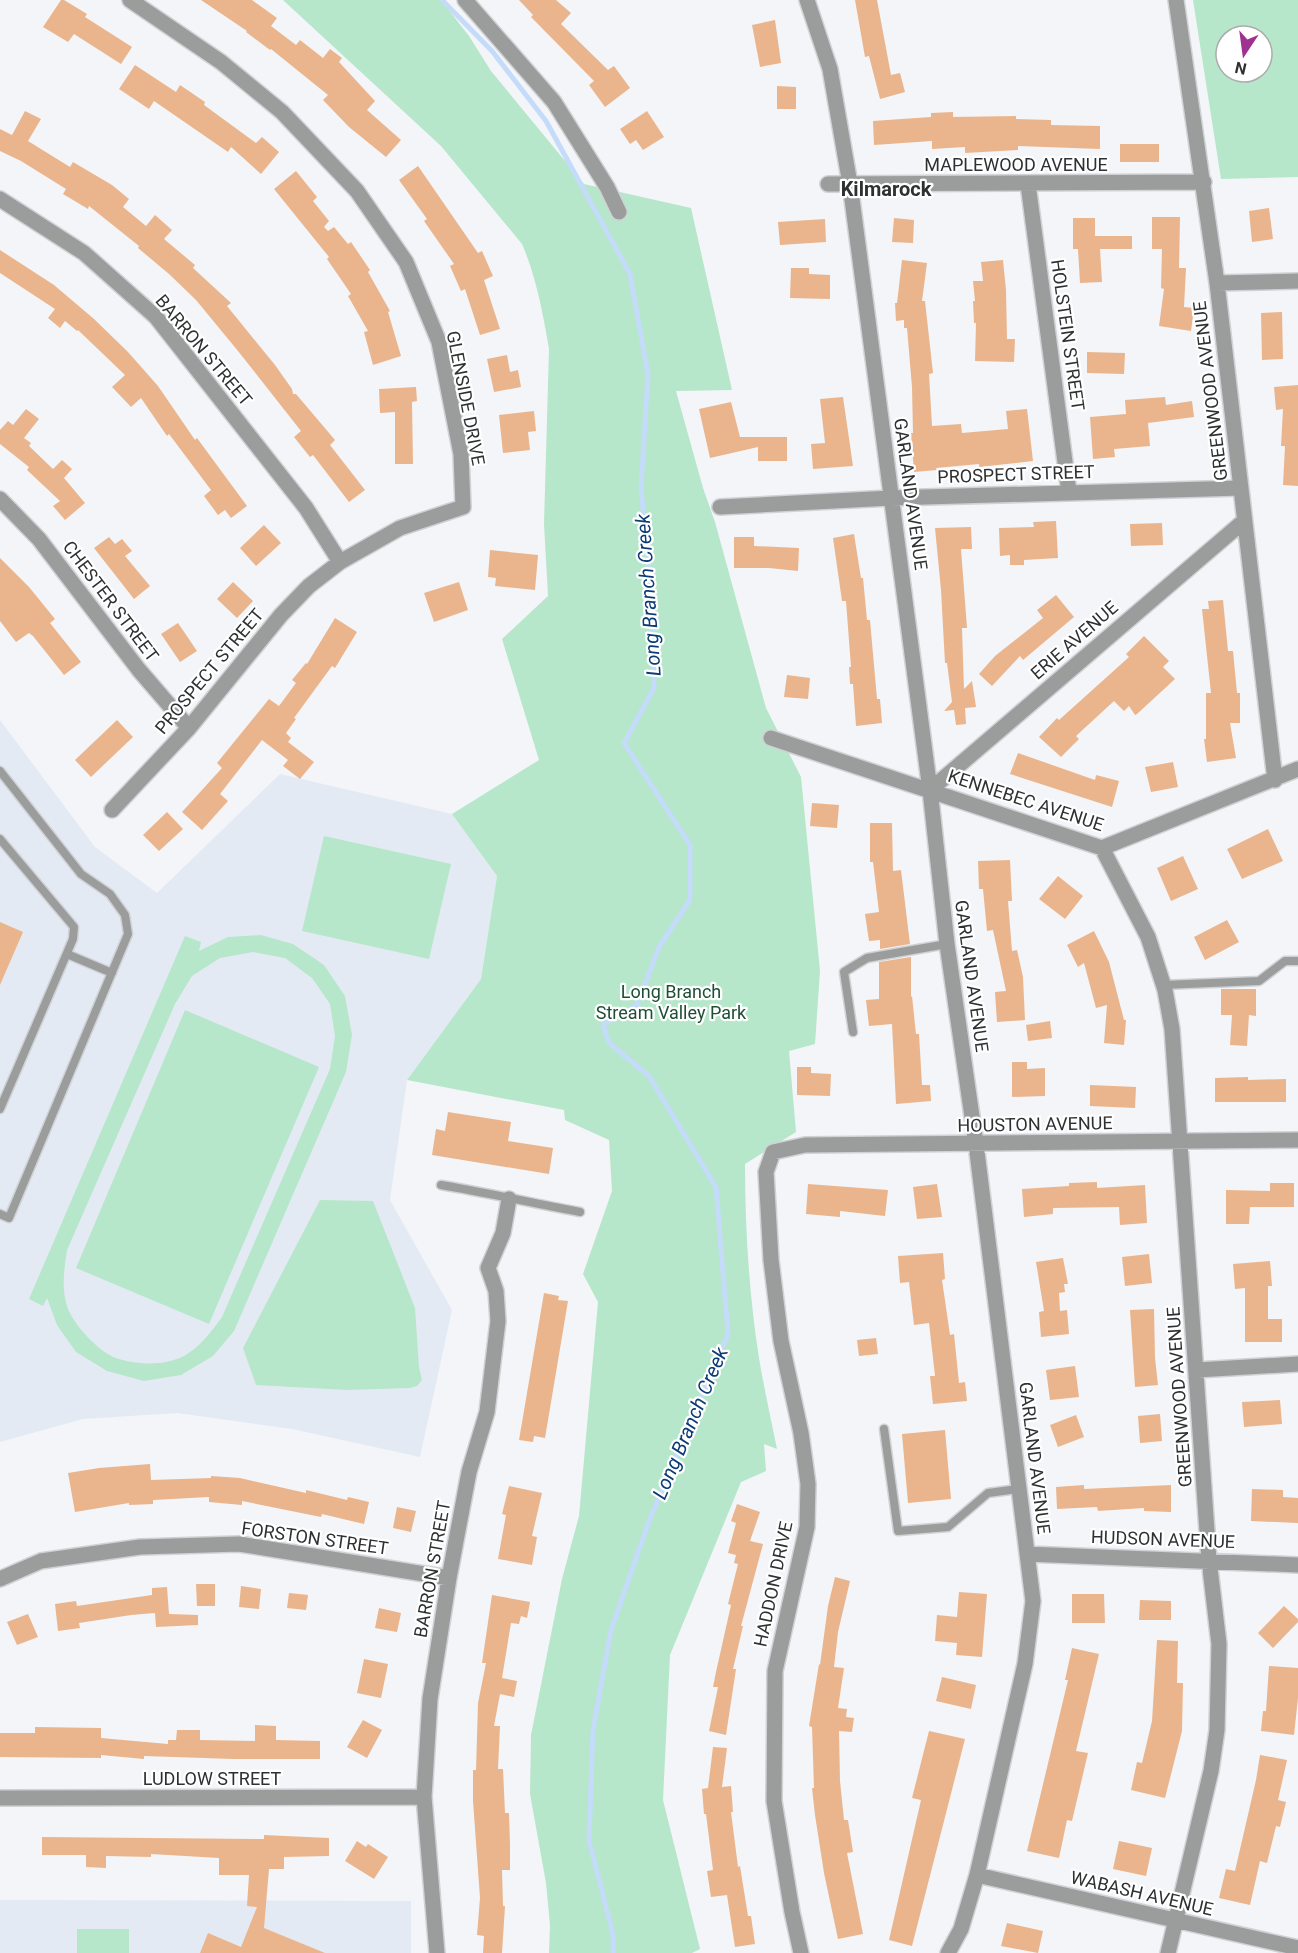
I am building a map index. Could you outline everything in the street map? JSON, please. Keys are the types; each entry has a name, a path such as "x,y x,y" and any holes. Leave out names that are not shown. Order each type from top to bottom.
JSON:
{"street":[{"name":"GLENSIDE DRIVE","path":"129,0 221,62 282,112 357,191 406,262 440,342 461,454 463,507 400,528 340,562"},
{"path":"465,0 554,102 620,212"},
{"name":"GARLAND AVENUE","path":"807,0 830,69 850,184 930,790 947,944 976,1144 1033,1601 1025,1664 977,1875 961,1929 948,1953"},
{"name":"GREENWOOD AVENUE","path":"1176,0 1217,283 1275,780"},
{"name":"MAPLEWOOD AVENUE","path":"828,184 1204,182"},
{"name":"HOLSTEIN STREET","path":"1029,184 1069,492"},
{"name":"BARRON STREET","path":"0,199 84,253 156,317 306,508 340,562"},
{"path":"1217,283 1298,281"},
{"name":"PROSPECT STREET","path":"720,507 891,498 1241,488"},
{"name":"CHESTER STREET","path":"0,499 39,539 139,670 189,728"},
{"name":"ERIE AVENUE","path":"930,790 1244,521"},
{"name":"PROSPECT STREET","path":"112,810 189,728 281,615 309,586 340,562"},
{"name":"KENNEBEC AVENUE","path":"771,738 1102,848 1298,769"},
{"name":"GREENWOOD AVENUE","path":"1102,848 1148,937 1163,985 1172,1029 1209,1560 1219,1644 1217,1730 1211,1771 1168,1953"},
{"name":"HOUSTON AVENUE","path":"773,1152 805,1144 1298,1140"},
{"name":"HADDON DRIVE","path":"773,1152 766,1173 771,1260 781,1341 801,1433 807,1484 807,1527 775,1671 774,1801 801,1953"},
{"name":"BARRON STREET","path":"437,1953 424,1797 430,1699 469,1472 487,1412 498,1321 496,1290 489,1268 503,1233 509,1199"},
{"path":"1197,1370 1298,1364"},
{"name":"FORSTON STREET","path":"0,1580 41,1561 140,1547 239,1544 449,1578"},
{"name":"HUDSON AVENUE","path":"1028,1554 1298,1564"},
{"name":"LUDLOW STREET","path":"0,1798 424,1797"},
{"name":"WABASH AVENUE","path":"977,1875 1298,1948"}],"lane":[{"path":"0,771 81,874 110,894 125,915 128,934 9,1218 0,1214"},
{"path":"0,839 74,927 73,939 67,954 0,1109"},
{"path":"853,1032 844,972 867,958 947,944"},
{"path":"67,954 112,973"},
{"path":"1163,985 1259,981 1285,961 1298,961"},
{"path":"441,1185 580,1212"},
{"path":"884,1429 898,1531 948,1527 988,1493 1018,1489"}],"shaded area":[{"path":"0,720 95,847 157,893 280,774 452,814 497,876 481,979 407,1080 390,1200 452,1310 420,1457 292,1429 177,1413 83,1419 0,1442"},
{"path":"0,1900 411,1901 411,1953 0,1953"}],"green space":[{"name":"Long Branch Stream Valley Park","path":"283,0 441,0 469,36 491,71 584,184 691,208 732,390 676,391 766,708 801,777 820,971 815,1044 789,1051 796,1132 745,1164 750,1285 761,1369 777,1449 764,1444 766,1471 741,1482 670,1655 663,1800 700,1949 692,1953 549,1953 550,1925 546,1883 530,1794 531,1735 562,1579 579,1516 598,1302 583,1274 612,1191 609,1140 565,1120 564,1110 407,1080 481,979 497,876 452,814 539,760 502,639 548,596 544,524 549,349 542,309 522,244 441,146"},
{"path":"1193,0 1298,0 1298,177 1221,179"},
{"path":"324,836 451,864 429,959 302,931"},
{"path":"261,935 293,944 324,965 345,996 352,1035 346,1072 234,1331 213,1356 181,1375 144,1381 107,1371 76,1352 57,1325 47,1298 43,1306 29,1299 185,936 201,942 199,951 228,937","holes":["253,952 285,958 312,978 330,1004 335,1036 330,1069 222,1317 195,1348 184,1356 168,1362 132,1362 109,1355 88,1338 68,1309 64,1287 67,1250 175,1004 192,976 220,958"]},
{"path":"185,1010 319,1067 209,1324 76,1268"},
{"path":"320,1200 373,1201 415,1308 422,1380 417,1386 347,1390 256,1385 243,1348"},
{"path":"77,1929 129,1929 129,1953 77,1953"}],"building":[{"path":"61,0 87,14 85,17 132,47 121,64 74,34 68,42 43,27"},
{"path":"201,0 252,0 277,18 271,26 296,45 300,40 323,58 330,49 342,58 339,62 375,101 367,110 401,140 386,157 349,127 323,100 328,95 247,31"},
{"path":"519,0 556,0 571,13 561,24 608,70 614,66 630,88 605,107 589,85 594,81 531,17 533,15"},
{"path":"855,0 877,0 891,75 900,73 905,92 880,99 869,56 865,57"},
{"path":"775,20 781,63 760,67 752,25"},
{"path":"135,65 176,92 180,85 256,143 262,137 279,152 261,174 231,147 228,152 154,101 149,109 119,89"},
{"path":"777,86 796,87 796,109 777,109"},
{"path":"25,111 41,119 28,141 70,167 73,162 112,185 129,199 123,207 146,226 155,215 172,230 164,239 195,265 193,268 231,303 227,306 275,365 293,394 296,394 335,440 330,445 365,490 349,502 313,455 310,457 294,437 301,431 238,351 196,300 138,248 139,246 89,206 88,209 63,194 66,189 21,161 0,151 0,129 12,135"},
{"path":"647,111 664,137 643,150 636,140 630,144 620,129"},
{"path":"953,112 953,117 1016,116 1016,119 1051,120 1051,125 1100,126 1100,149 1018,146 1018,150 965,153 965,147 932,149 932,141 874,145 873,121 931,117 931,113"},
{"path":"1120,144 1159,144 1159,162 1120,162"},
{"path":"418,166 478,253 482,251 493,276 484,280 500,329 480,335 465,289 461,291 450,266 454,264 424,221 427,219 399,180"},
{"path":"296,171 317,197 313,201 329,221 324,227 328,231 334,227 348,244 351,242 370,270 368,272 390,311 388,312 401,356 373,365 364,332 368,331 348,296 351,294 327,259 329,257 274,189"},
{"path":"1269,208 1273,239 1252,242 1249,211"},
{"path":"1152,217 1180,217 1179,268 1186,268 1184,307 1194,308 1191,331 1159,326 1164,289 1161,288 1162,249 1152,249"},
{"path":"894,218 914,220 913,243 892,242"},
{"path":"1073,218 1095,218 1095,236 1132,236 1132,249 1100,249 1102,282 1080,283 1078,249 1073,249"},
{"path":"825,219 826,242 780,245 778,222"},
{"path":"0,250 54,285 128,352 158,386 195,440 197,438 247,506 231,518 225,510 218,515 204,496 211,490 169,434 167,436 141,398 131,407 112,387 125,375 78,330 65,321 60,328 48,318 55,309 0,273"},
{"path":"902,260 927,263 922,301 925,301 933,373 929,374 932,426 961,424 962,433 1008,429 1006,411 1027,409 1033,461 979,467 979,464 914,472 911,433 913,433 912,387 907,328 904,328 904,320 896,321 895,303 897,303"},
{"path":"1003,260 1007,339 1015,339 1014,362 975,361 976,323 974,323 973,281 983,281 981,262"},
{"path":"791,268 809,268 809,274 830,275 830,299 790,298"},
{"path":"1282,312 1283,359 1262,360 1261,313"},
{"path":"1087,352 1125,353 1124,374 1087,373"},
{"path":"507,355 510,372 518,370 521,387 494,392 487,359"},
{"path":"1298,385 1298,486 1283,485 1285,446 1281,446 1283,409 1276,410 1274,387"},
{"path":"416,387 417,401 412,402 413,464 395,464 395,412 380,413 379,389"},
{"path":"843,397 853,466 813,469 811,444 825,443 820,399"},
{"path":"1165,397 1166,405 1192,401 1194,417 1148,423 1150,446 1114,449 1115,457 1093,459 1090,417 1126,414 1125,400"},
{"path":"731,402 740,437 787,437 787,461 758,461 758,447 710,458 699,409"},
{"path":"26,409 39,419 24,438 31,443 29,446 53,469 62,460 72,469 64,478 85,503 65,520 53,506 60,501 27,470 29,467 0,444 0,430 8,421 13,425"},
{"path":"534,411 536,431 528,432 530,450 503,453 499,415"},
{"path":"1056,521 1058,558 1024,560 1024,565 1010,565 1010,555 1000,556 999,528 1034,527 1033,522"},
{"path":"1162,523 1163,545 1131,546 1130,524"},
{"path":"264,525 281,543 256,566 240,548"},
{"path":"971,527 972,549 961,549 967,628 962,628 964,689 972,681 976,707 965,708 966,724 956,725 954,710 944,711 952,702 947,663 945,663 935,528"},
{"path":"854,534 861,578 863,578 867,620 870,620 877,699 880,699 882,723 856,726 853,684 850,684 849,667 851,667 846,601 842,601 833,538"},
{"path":"109,537 115,544 122,539 132,551 125,556 150,586 134,599 94,548"},
{"path":"734,537 754,537 754,546 799,548 798,571 734,568"},
{"path":"490,550 538,555 535,590 495,586 496,578 488,577"},
{"path":"0,558 29,587 55,619 50,623 81,662 64,675 33,636 29,633 16,642 0,621"},
{"path":"233,582 253,601 237,618 217,599"},
{"path":"459,582 468,610 434,622 424,593"},
{"path":"1056,595 1074,617 1023,660 1020,656 992,686 979,674 995,656 1043,618 1037,610"},
{"path":"1223,600 1228,651 1233,651 1237,693 1240,693 1240,723 1230,723 1236,758 1207,762 1204,739 1206,739 1206,693 1211,693 1202,609 1209,609 1208,601"},
{"path":"335,618 357,632 335,668 332,666 294,718 296,719 286,733 291,738 288,742 314,762 300,779 283,766 288,760 262,740 220,794 228,801 202,830 182,812 222,768 217,763 269,699 279,706 296,683 292,680 307,664"},
{"path":"178,623 197,651 180,662 161,634"},
{"path":"1144,636 1169,661 1163,667 1175,679 1135,715 1129,706 1124,711 1114,701 1076,736 1079,739 1061,757 1039,737 1057,718 1059,720 1129,657 1126,654"},
{"path":"787,675 810,678 808,699 784,697"},
{"path":"117,720 133,737 91,777 75,760"},
{"path":"1018,753 1095,780 1096,775 1119,781 1112,807 1010,774"},
{"path":"1173,762 1178,787 1151,792 1145,767"},
{"path":"812,803 839,805 837,828 810,826"},
{"path":"167,812 183,829 159,851 143,835"},
{"path":"870,823 892,823 893,871 901,870 910,944 880,949 880,940 869,941 865,914 879,912 873,862 870,862"},
{"path":"1268,829 1283,861 1242,879 1227,849"},
{"path":"1183,856 1198,889 1171,901 1157,868"},
{"path":"1010,860 1012,901 1008,901 1012,951 1017,950 1023,977 1025,1020 997,1022 995,992 1006,991 993,930 987,931 983,889 979,889 978,861"},
{"path":"1058,876 1083,896 1065,919 1039,899"},
{"path":"1227,920 1239,942 1205,960 1194,937"},
{"path":"0,922 23,932 0,985"},
{"path":"1094,931 1109,962 1124,1020 1126,1020 1124,1045 1104,1043 1107,1005 1096,1008 1084,963 1078,967 1067,945"},
{"path":"911,957 911,997 916,1034 919,1034 922,1085 930,1085 931,1101 896,1104 892,1024 869,1026 866,1000 879,999 879,962"},
{"path":"1221,989 1256,989 1256,1016 1249,1015 1247,1046 1230,1045 1232,1015 1221,1015"},
{"path":"1050,1021 1052,1038 1028,1041 1026,1025"},
{"path":"1012,1062 1027,1062 1027,1069 1045,1068 1045,1096 1012,1097"},
{"path":"797,1067 811,1067 811,1073 831,1074 830,1096 797,1095"},
{"path":"1248,1077 1248,1080 1286,1079 1286,1102 1215,1102 1215,1078"},
{"path":"1090,1085 1136,1087 1135,1108 1090,1106"},
{"path":"448,1112 511,1122 508,1141 553,1148 549,1174 432,1155 436,1129 445,1131"},
{"path":"1097,1182 1097,1188 1145,1185 1147,1223 1120,1225 1119,1207 1053,1208 1053,1214 1024,1217 1022,1189"},
{"path":"1270,1183 1294,1183 1294,1207 1250,1207 1249,1224 1226,1224 1226,1190 1270,1191"},
{"path":"808,1184 888,1190 885,1216 840,1211 840,1217 806,1214"},
{"path":"937,1184 942,1217 917,1219 913,1187"},
{"path":"943,1253 945,1279 942,1280 950,1335 954,1334 959,1383 965,1382 967,1401 933,1404 930,1376 935,1376 929,1323 914,1325 909,1282 900,1283 898,1256"},
{"path":"1149,1254 1152,1283 1125,1286 1122,1257"},
{"path":"1063,1258 1068,1284 1064,1284 1065,1292 1059,1293 1060,1311 1067,1310 1069,1334 1041,1337 1039,1312 1044,1311 1036,1262"},
{"path":"1270,1261 1272,1286 1268,1286 1268,1319 1282,1319 1282,1342 1245,1342 1245,1288 1235,1289 1233,1264"},
{"path":"544,1293 559,1296 558,1300 568,1301 545,1438 534,1436 533,1442 519,1440"},
{"path":"1154,1309 1158,1385 1135,1387 1130,1310"},
{"path":"876,1338 878,1354 859,1356 857,1340"},
{"path":"1075,1366 1079,1397 1050,1400 1046,1370"},
{"path":"1280,1400 1282,1424 1244,1427 1242,1402"},
{"path":"1160,1414 1162,1441 1140,1443 1138,1416"},
{"path":"1076,1415 1084,1437 1058,1447 1050,1425"},
{"path":"945,1430 951,1499 908,1503 902,1434"},
{"path":"150,1464 151,1480 211,1478 211,1476 240,1478 306,1493 306,1490 347,1500 348,1497 369,1502 364,1524 322,1514 321,1517 242,1501 242,1505 209,1502 209,1497 153,1500 153,1504 129,1505 129,1503 75,1512 68,1473"},
{"path":"1084,1485 1084,1489 1171,1485 1171,1512 1144,1511 1144,1508 1098,1511 1097,1507 1057,1509 1056,1487"},
{"path":"509,1486 542,1493 532,1536 537,1537 532,1565 498,1559 506,1515 502,1514"},
{"path":"1252,1489 1283,1490 1283,1497 1298,1498 1298,1523 1251,1521"},
{"path":"737,1504 760,1512 750,1541 763,1544 741,1626 743,1626 733,1669 736,1669 726,1735 709,1731 718,1687 713,1687 731,1605 728,1604 738,1564 734,1563 736,1555 728,1553 736,1523 731,1521"},
{"path":"397,1507 416,1511 411,1532 393,1528"},
{"path":"835,1577 850,1581 838,1632 834,1667 844,1668 838,1708 847,1709 846,1717 854,1718 852,1732 839,1731 840,1781 844,1820 848,1820 853,1852 847,1853 863,1934 838,1939 815,1815 812,1788 814,1788 812,1727 809,1726 828,1606"},
{"path":"196,1584 215,1584 215,1606 197,1606"},
{"path":"241,1586 261,1589 259,1609 239,1607"},
{"path":"167,1587 169,1614 198,1615 198,1625 156,1627 155,1613 79,1623 80,1628 58,1631 55,1604 76,1601 77,1606 152,1595 152,1588"},
{"path":"959,1592 987,1594 982,1657 956,1655 957,1643 935,1641 937,1615 957,1617"},
{"path":"289,1593 308,1595 306,1610 287,1608"},
{"path":"1072,1594 1104,1594 1105,1623 1072,1623"},
{"path":"492,1595 530,1602 527,1618 521,1616 519,1624 511,1623 502,1678 517,1681 514,1697 500,1694 494,1726 500,1726 498,1769 503,1769 505,1813 509,1813 510,1870 502,1870 503,1906 505,1906 502,1953 483,1953 484,1936 477,1935 480,1898 473,1801 478,1703 486,1663 482,1663"},
{"path":"1140,1600 1171,1601 1171,1620 1139,1620"},
{"path":"1284,1606 1298,1619 1298,1622 1273,1648 1258,1633"},
{"path":"379,1608 401,1613 397,1632 375,1628"},
{"path":"28,1614 38,1637 17,1645 7,1622"},
{"path":"1157,1640 1178,1641 1177,1683 1183,1683 1182,1731 1165,1798 1131,1790 1137,1762 1142,1763 1152,1721"},
{"path":"1072,1648 1099,1654 1076,1751 1088,1753 1072,1821 1067,1820 1059,1858 1027,1851 1068,1680 1065,1680"},
{"path":"364,1659 388,1664 381,1698 357,1693"},
{"path":"1269,1666 1298,1668 1294,1735 1261,1731 1263,1711 1266,1711"},
{"path":"942,1677 976,1685 971,1709 936,1701"},
{"path":"363,1720 382,1730 367,1758 347,1747"},
{"path":"255,1725 276,1726 276,1740 320,1741 320,1759 144,1756 144,1759 101,1755 101,1758 0,1757 0,1733 35,1733 35,1727 101,1728 101,1738 168,1744 168,1740 176,1740 177,1730 200,1730 200,1740 255,1741"},
{"path":"929,1731 965,1739 912,1946 889,1940 921,1800 912,1798"},
{"path":"713,1747 727,1748 722,1787 731,1786 733,1812 731,1812 738,1867 740,1866 755,1944 735,1947 727,1895 711,1897 707,1871 713,1870 702,1789 708,1788"},
{"path":"1260,1755 1287,1760 1278,1800 1286,1802 1280,1827 1276,1826 1267,1863 1260,1861 1250,1905 1219,1898 1226,1869 1235,1871"},
{"path":"264,1835 329,1838 329,1856 284,1857 284,1869 269,1869 264,1928 325,1953 200,1953 208,1933 241,1947 257,1907 247,1906 249,1875 219,1875 219,1858 151,1854 151,1857 106,1856 106,1868 86,1867 86,1855 42,1855 42,1837 264,1839"},
{"path":"357,1841 366,1847 368,1844 388,1857 374,1879 345,1861"},
{"path":"1119,1841 1152,1848 1146,1876 1113,1869"},
{"path":"1007,1923 1043,1931 1038,1953 1001,1946"}],"waterway":[{"name":"Long Branch Creek","path":"442,0 492,51 546,121 630,274 648,375 641,487 650,587 654,688 624,743 690,845 690,900 659,947 637,1005 603,1025 609,1043 649,1076 716,1187 728,1334 649,1521 611,1630 593,1730 589,1840 613,1935 613,1953"}],"district":[{"name":"Kilmarock","path":"886,189"}]}
